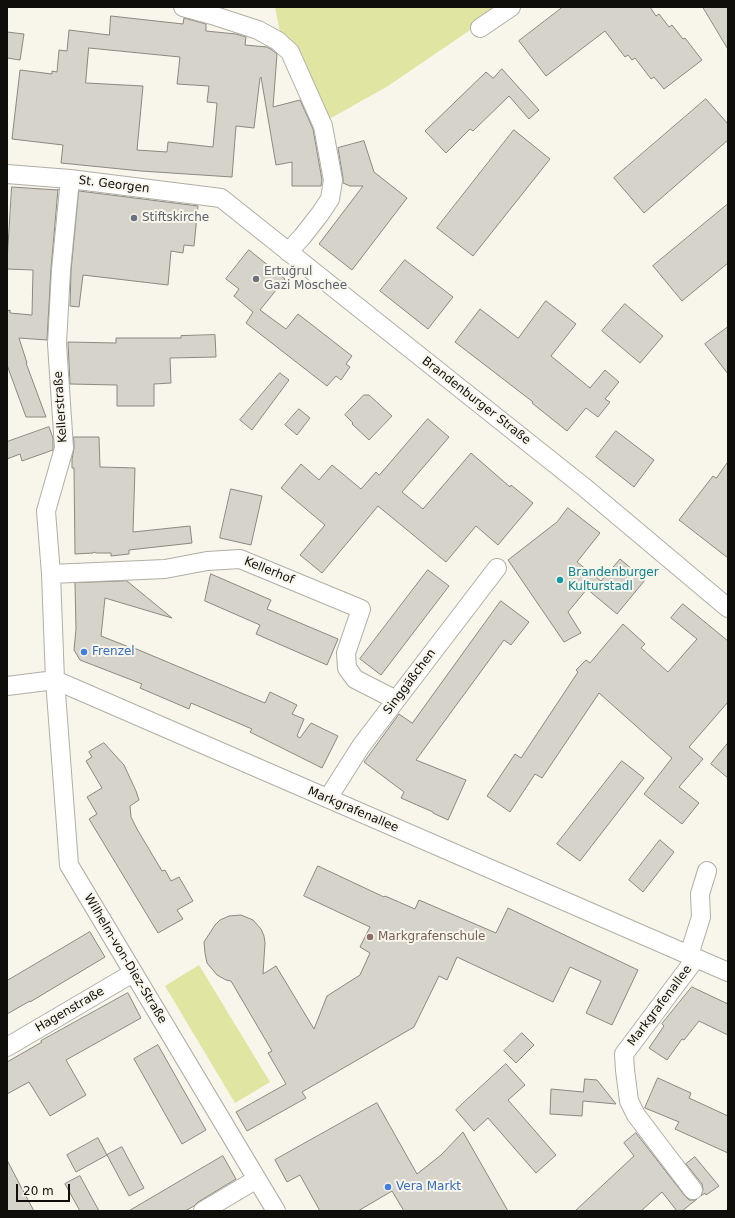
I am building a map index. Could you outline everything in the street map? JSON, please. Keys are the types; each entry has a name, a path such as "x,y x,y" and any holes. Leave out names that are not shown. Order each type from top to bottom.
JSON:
{"street":[{"path":"183,7 258,30 277,40 290,52 323,126 333,180 330,199 302,237 288,252"},
{"path":"480,28 511,7"},
{"name":"St. Georgen","path":"7,174 221,198"},
{"name":"Kellerstraße","path":"55,680 51,574 46,511 64,448 57,344 61,270 70,180"},
{"name":"Brandenburger Straße","path":"221,198 288,252 580,474 728,608"},
{"name":"Kellerhof","path":"51,574 164,568 207,561 240,559 362,608 346,653 347,668 355,679 396,700"},
{"name":"Singgäßchen","path":"328,798 361,746 497,568"},
{"path":"7,686 55,680"},
{"name":"Markgrafenallee","path":"55,680 728,972"},
{"name":"Wilhelm-von-Diez-Straße","path":"55,680 69,865 276,1211"},
{"path":"692,957 701,918 700,894 707,870"},
{"name":"Markgrafenallee","path":"692,957 624,1054 629,1102 636,1115 693,1190"},
{"name":"Hagenstraße","path":"7,1047 133,973"},
{"path":"203,1211 257,1179"}],"green space":[{"path":"275,7 504,7 388,86 324,122 281,37"},
{"path":"199,965 270,1082 235,1103 165,986"}],"building":[{"path":"563,7 650,7 656,16 659,14 669,27 672,25 683,39 685,38 702,60 664,89 654,77 651,79 635,58 632,60 628,55 625,57 605,31 546,76 519,41"},
{"path":"703,7 728,7 728,49"},
{"path":"111,16 183,24 184,18 206,24 206,31 236,34 246,37 245,45 267,47 272,50 277,54 273,107 300,100 313,129 322,180 321,186 292,186 292,162 276,165 261,77 254,128 236,126 232,177 141,171 61,163 63,145 12,139 20,70 52,74 52,71 57,72 59,50 67,51 69,30 109,35","holes":["89,48 180,57 177,84 209,86 207,102 217,103 213,147 168,142 167,152 137,150 143,86 86,83"]},
{"path":"7,32 24,34 20,60 7,58"},
{"path":"502,69 539,110 529,119 509,96 473,131 470,129 446,153 425,131 486,72 493,78"},
{"path":"706,99 728,124 728,140 644,213 614,178"},
{"path":"514,130 550,159 473,256 437,228"},
{"path":"364,141 374,172 407,198 352,270 319,244 363,186 350,186 343,183 338,148"},
{"path":"12,187 58,190 51,269 47,340 19,338 26,363 46,417 26,417 7,365 7,311 10,310 10,313 32,315 33,270 7,269"},
{"path":"79,191 198,206 194,246 184,245 183,253 171,251 168,285 83,275 79,307 70,306 71,271"},
{"path":"728,204 728,263 682,301 653,266"},
{"path":"249,250 285,279 260,310 286,329 298,314 352,356 346,364 350,367 341,380 336,376 327,386 246,323 253,312 234,296 239,289 226,279"},
{"path":"405,260 453,297 428,329 380,291"},
{"path":"546,301 576,324 551,356 590,388 605,370 619,382 605,399 610,402 598,417 586,408 567,431 532,403 533,402 455,342 480,309 518,338"},
{"path":"625,304 663,336 640,363 602,331"},
{"path":"728,327 728,374 705,344"},
{"path":"215,335 216,357 170,358 171,383 154,384 154,406 117,406 117,385 70,384 68,342 116,343 116,338 181,338 181,336"},
{"path":"280,373 289,380 252,430 240,420"},
{"path":"364,395 369,395 392,416 369,440 345,415"},
{"path":"299,409 310,418 297,435 285,425"},
{"path":"428,419 449,437 402,492 423,509 471,453 510,487 511,485 533,503 498,545 476,526 446,562 378,506 322,573 300,555 325,525 281,488 301,464 319,480 332,465 361,489 376,472 379,475"},
{"path":"49,427 53,438 53,450 22,461 20,454 7,459 7,442"},
{"path":"616,431 654,460 634,487 596,457"},
{"path":"74,437 99,437 100,467 135,468 133,532 190,526 192,543 129,550 129,554 111,556 111,553 94,552 75,554 74,468 72,468"},
{"path":"728,462 728,558 679,520 713,476 716,478"},
{"path":"231,489 262,496 251,545 220,538"},
{"path":"568,508 600,533 577,562 601,581 620,559 645,580 617,614 587,589 568,612 581,633 564,642 508,560 557,522"},
{"path":"428,570 449,586 381,675 360,659"},
{"path":"211,574 271,600 267,609 338,639 327,665 256,634 260,625 205,601"},
{"path":"127,581 172,618 105,598 101,636 134,648 265,703 270,692 297,705 292,714 304,719 297,736 300,738 311,723 338,736 322,768 250,732 252,729 191,703 189,709 140,688 142,684 80,660 74,650 76,629 75,583"},
{"path":"501,601 529,622 511,645 504,640 416,760 466,780 448,820 401,798 404,792 364,762 399,714 412,723"},
{"path":"683,604 728,641 728,702 689,747 703,759 679,787 699,803 682,824 644,794 672,758 599,693 542,778 535,774 510,812 487,796 515,754 521,758 578,672 576,670 586,660 590,663 623,624 645,644 641,648 668,672 697,639 671,618"},
{"path":"104,743 124,765 136,791 139,800 130,806 131,817 137,829 162,871 165,870 171,881 179,877 193,901 177,910 183,919 158,933 89,819 97,814 87,797 102,788 86,761 92,757 89,752"},
{"path":"728,743 728,778 711,764"},
{"path":"622,761 644,778 580,861 557,844"},
{"path":"660,840 674,852 643,892 629,880"},
{"path":"318,866 384,897 385,896 415,909 419,900 496,933 508,908 638,970 612,1025 586,1013 601,981 570,967 553,1002 457,957 447,980 439,976 414,1027 302,1092 306,1098 247,1131 236,1112 286,1084 268,1053 272,1051 231,981 217,975 207,963 204,942 220,920 229,916 241,915 253,920 261,929 264,936 263,974 276,966 314,1029 327,996 360,975 370,953 360,947 370,927 304,896"},
{"path":"90,932 105,957 7,1014 7,981"},
{"path":"692,987 728,1004 728,1035 699,1021 684,1040 682,1039 667,1060 649,1048 664,1026 662,1024"},
{"path":"128,993 141,1018 66,1060 86,1095 50,1116 29,1082 7,1094 7,1062 42,1042 41,1041"},
{"path":"522,1033 534,1045 516,1063 504,1051"},
{"path":"158,1045 206,1130 182,1144 134,1059"},
{"path":"506,1064 525,1085 508,1100 556,1155 536,1173 488,1118 474,1131 456,1110"},
{"path":"658,1078 691,1093 689,1098 728,1116 728,1153 675,1129 679,1122 645,1108"},
{"path":"585,1079 597,1080 616,1104 583,1101 582,1116 550,1114 551,1089 583,1092"},
{"path":"377,1103 417,1174 441,1155 463,1132 508,1211 404,1211 392,1191 358,1211 320,1211 300,1175 287,1182 275,1160"},
{"path":"636,1133 685,1196 689,1200 697,1199 682,1211 677,1211 662,1192 641,1211 575,1211 634,1156 624,1143"},
{"path":"98,1138 107,1155 76,1172 67,1155"},
{"path":"122,1147 144,1188 129,1196 107,1155"},
{"path":"223,1156 236,1179 198,1202 194,1206 185,1211 129,1211"},
{"path":"695,1157 719,1186 706,1195 705,1193 701,1196 703,1189 702,1184 686,1164"},
{"path":"7,1160 20,1185 34,1211 7,1211"},
{"path":"80,1176 99,1211 80,1211 65,1184"}],"place":[{"name":"Stiftskirche","path":"134,218"},
{"name":"Ertuğrul Gazi Moschee","path":"256,279"},
{"name":"Brandenburger Kulturstadl","path":"560,580"},
{"name":"Frenzel","path":"84,652"},
{"name":"Markgrafenschule","path":"370,937"},
{"name":"Vera Markt","path":"388,1187"}]}
